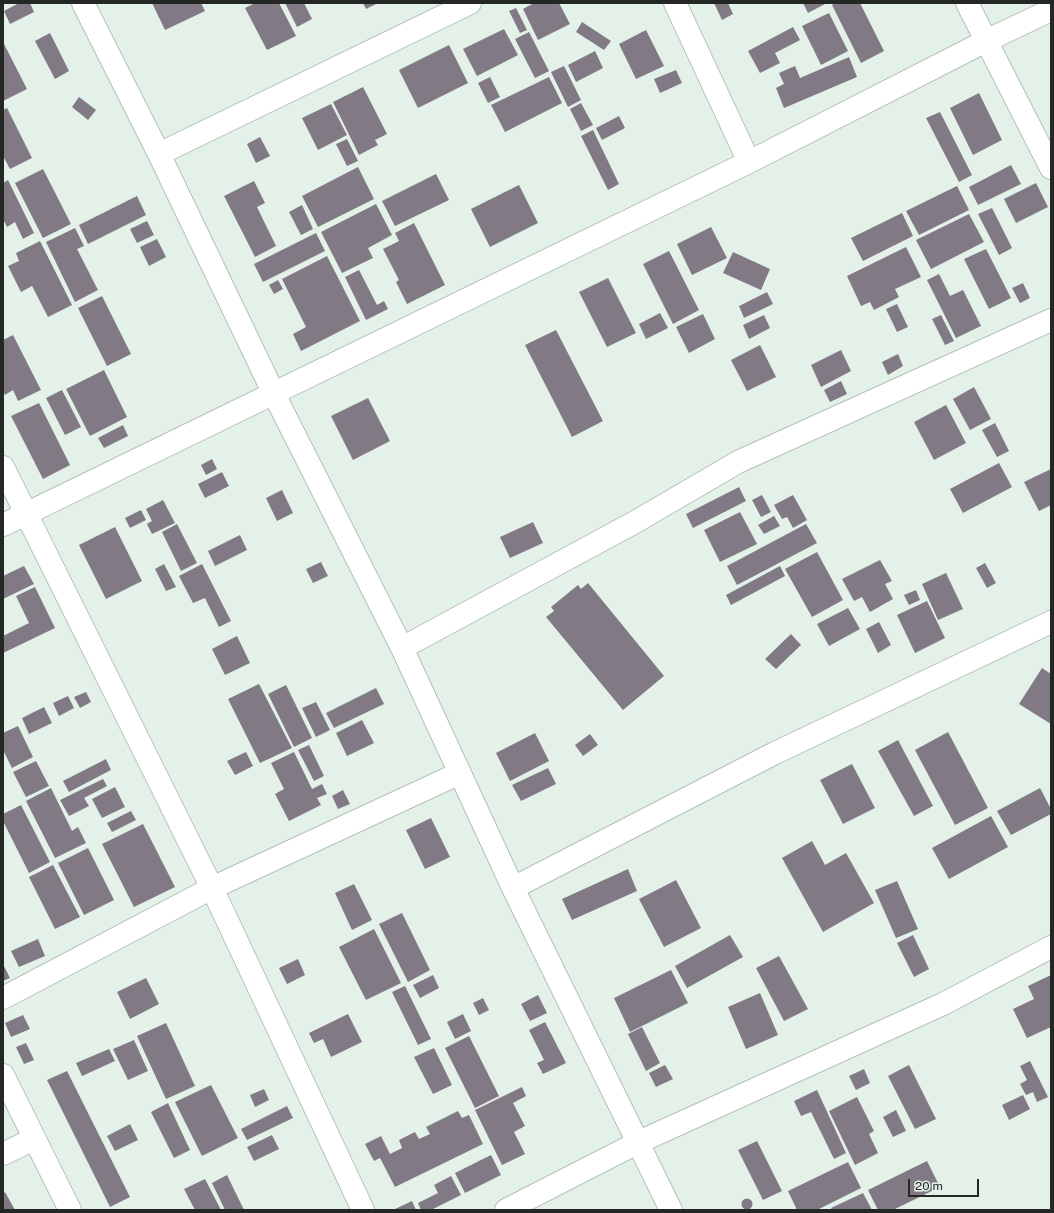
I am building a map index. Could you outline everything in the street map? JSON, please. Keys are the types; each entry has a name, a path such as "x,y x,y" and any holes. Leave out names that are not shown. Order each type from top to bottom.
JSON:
{"street":[{"path":"83,3 159,154 274,394 402,648 513,888 639,1142 671,1210"},
{"path":"159,154 470,3"},
{"path":"675,3 749,162"},
{"path":"967,3 1051,168"},
{"path":"3,525 749,162 986,41 1051,10"},
{"path":"402,648 637,521 738,462 1051,320"},
{"path":"3,467 212,888 363,1210"},
{"path":"513,888 776,753 1051,622"},
{"path":"3,998 212,888 460,773"},
{"path":"506,1210 639,1142 943,1004 1051,947"},
{"path":"3,1075 70,1210"},
{"path":"3,1154 34,1139"}],"building":[{"path":"19,3 30,3 34,12 10,24 4,11"},
{"path":"152,3 201,3 205,11 165,30"},
{"path":"255,3 279,3 296,36 267,50 245,8"},
{"path":"285,3 304,3 312,19 297,27"},
{"path":"363,3 378,3 366,9"},
{"path":"534,3 559,3 570,24 538,40 523,9"},
{"path":"714,3 728,3 733,14 722,20"},
{"path":"803,3 827,3 808,13"},
{"path":"835,3 860,3 884,51 861,63 832,5"},
{"path":"516,8 527,30 520,33 509,11"},
{"path":"829,13 848,51 821,65 802,26"},
{"path":"582,22 611,41 604,50 576,32"},
{"path":"793,27 800,40 775,53 780,63 760,73 748,51"},
{"path":"504,29 518,55 477,76 463,49"},
{"path":"646,30 664,66 636,79 619,44"},
{"path":"529,32 549,71 535,78 515,39"},
{"path":"50,33 69,71 55,79 35,41"},
{"path":"3,42 27,89 3,101"},
{"path":"449,45 468,83 418,108 399,70"},
{"path":"595,51 603,68 576,82 568,65"},
{"path":"849,57 857,77 784,108 776,88 784,84 779,73 795,66 800,78"},
{"path":"564,66 581,100 568,107 551,72"},
{"path":"676,70 682,83 660,93 654,79"},
{"path":"490,77 500,97 488,103 478,83"},
{"path":"549,77 562,103 505,132 491,105"},
{"path":"363,87 387,134 375,140 378,145 359,155 333,102"},
{"path":"979,93 1002,140 973,155 950,108"},
{"path":"79,97 96,110 88,120 72,107"},
{"path":"581,103 593,125 581,131 570,109"},
{"path":"331,104 347,135 318,150 302,118"},
{"path":"7,108 32,158 10,169 3,156 3,110"},
{"path":"940,112 972,175 959,182 926,118"},
{"path":"619,116 625,128 602,140 596,128"},
{"path":"593,130 619,184 608,190 581,136"},
{"path":"260,137 270,156 256,163 247,144"},
{"path":"347,139 358,161 347,166 336,144"},
{"path":"1011,165 1021,184 978,205 969,187"},
{"path":"358,167 374,199 318,227 302,196"},
{"path":"43,169 71,224 43,238 15,183"},
{"path":"436,174 449,200 395,226 382,201"},
{"path":"8,180 34,233 23,239 15,222 7,227 3,219 3,183"},
{"path":"254,181 265,203 257,207 276,246 255,257 224,196"},
{"path":"1036,183 1048,207 1016,223 1004,199"},
{"path":"519,185 538,223 490,247 471,209"},
{"path":"957,186 969,210 919,235 906,211"},
{"path":"137,196 146,215 88,244 79,225"},
{"path":"376,204 392,235 368,248 373,258 342,273 321,232"},
{"path":"302,205 313,229 301,235 289,212"},
{"path":"992,208 1012,248 999,255 978,214"},
{"path":"902,213 913,236 863,261 851,238"},
{"path":"969,214 984,242 931,269 916,240"},
{"path":"147,221 154,235 137,243 130,229"},
{"path":"414,223 445,285 407,304 396,282 399,280 383,249 399,241 395,233"},
{"path":"711,227 727,258 692,275 677,244"},
{"path":"75,228 84,246 77,249 98,290 75,302 46,242"},
{"path":"316,233 325,251 263,282 254,264"},
{"path":"157,239 166,257 149,266 140,247"},
{"path":"40,241 72,305 48,317 32,286 21,292 8,266 19,261 16,253"},
{"path":"906,247 921,277 895,289 899,297 874,310 870,302 861,306 847,276"},
{"path":"986,249 1011,298 989,309 964,259"},
{"path":"669,251 699,310 673,324 643,264"},
{"path":"733,252 770,269 761,290 723,273"},
{"path":"327,256 360,321 301,351 293,334 306,327 282,279"},
{"path":"359,270 377,305 384,301 388,309 366,320 345,277"},
{"path":"939,274 950,296 963,290 981,326 956,338 927,280"},
{"path":"608,278 636,333 607,347 579,292"},
{"path":"278,280 283,289 274,294 269,285"},
{"path":"1023,283 1030,298 1020,303 1012,288"},
{"path":"767,292 773,304 744,318 739,306"},
{"path":"102,296 131,354 107,366 78,308"},
{"path":"897,304 908,327 897,332 886,309"},
{"path":"660,313 668,328 646,339 639,324"},
{"path":"703,314 715,339 689,353 676,327"},
{"path":"764,315 770,328 749,339 743,325"},
{"path":"941,315 954,341 945,345 932,319"},
{"path":"556,330 603,421 572,437 525,345"},
{"path":"13,335 41,390 18,401 13,390 5,395 3,391 3,340"},
{"path":"760,345 776,377 747,391 731,360"},
{"path":"841,350 851,371 821,387 811,365"},
{"path":"898,354 903,366 888,375 882,362"},
{"path":"104,370 127,417 90,436 66,389"},
{"path":"841,381 847,394 830,402 824,390"},
{"path":"974,387 991,419 970,430 953,399"},
{"path":"62,390 81,427 65,435 46,398"},
{"path":"368,398 390,441 353,460 331,416"},
{"path":"39,403 70,465 43,479 11,416"},
{"path":"946,405 966,443 934,460 914,422"},
{"path":"995,423 1009,451 997,457 982,430"},
{"path":"123,425 128,436 104,448 98,438"},
{"path":"212,459 217,469 206,475 201,465"},
{"path":"999,463 1012,487 963,513 950,489"},
{"path":"1051,469 1051,505 1039,511 1024,482"},
{"path":"222,472 229,486 205,498 198,484"},
{"path":"739,487 746,501 693,528 686,514"},
{"path":"282,490 293,513 277,521 266,498"},
{"path":"762,495 771,512 761,517 752,500"},
{"path":"793,495 807,520 793,528 787,517 782,519 774,505"},
{"path":"163,500 175,523 152,534 147,524 152,521 146,509"},
{"path":"141,510 146,520 130,528 125,518"},
{"path":"740,512 757,544 720,562 704,530"},
{"path":"774,516 780,526 764,534 758,525"},
{"path":"533,522 543,543 510,558 500,537"},
{"path":"177,524 197,563 181,571 162,532"},
{"path":"806,524 817,543 737,585 727,566"},
{"path":"115,527 142,581 106,599 79,545"},
{"path":"240,535 247,550 215,566 208,551"},
{"path":"817,552 843,600 812,617 785,569"},
{"path":"880,560 892,581 885,584 893,599 870,612 862,597 854,601 842,579"},
{"path":"321,562 328,576 313,583 306,569"},
{"path":"985,563 996,583 987,588 976,568"},
{"path":"164,564 176,587 166,591 155,569"},
{"path":"202,564 231,621 219,627 205,598 193,603 179,576"},
{"path":"24,566 34,584 3,599 3,576"},
{"path":"780,566 785,576 731,605 726,595"},
{"path":"946,573 963,609 938,620 922,584"},
{"path":"588,583 664,676 623,710 546,617 554,611 551,607 578,585 581,589"},
{"path":"35,587 55,628 3,653 3,636 29,623 16,596"},
{"path":"916,590 920,600 909,605 904,595"},
{"path":"927,601 945,638 915,653 897,615"},
{"path":"848,608 860,629 829,646 817,624"},
{"path":"879,622 891,645 878,653 866,629"},
{"path":"791,634 801,645 776,669 765,659"},
{"path":"237,636 250,663 225,675 212,649"},
{"path":"1042,668 1051,674 1051,724 1019,704"},
{"path":"259,684 292,748 260,763 228,699"},
{"path":"286,685 312,738 294,747 268,694"},
{"path":"376,688 384,704 334,728 326,713"},
{"path":"86,692 91,702 80,708 74,697"},
{"path":"68,696 74,708 59,716 53,703"},
{"path":"316,702 330,730 316,737 302,708"},
{"path":"44,707 52,723 29,734 22,718"},
{"path":"362,720 374,743 347,756 336,733"},
{"path":"18,726 33,757 12,768 3,750 3,733"},
{"path":"948,732 988,808 955,825 915,750"},
{"path":"535,733 549,761 510,781 496,753"},
{"path":"590,734 598,745 583,756 575,745"},
{"path":"898,740 933,806 914,816 878,751"},
{"path":"309,745 324,776 314,781 298,750"},
{"path":"246,752 253,766 235,775 227,761"},
{"path":"294,752 312,789 322,784 327,794 317,798 321,805 289,821 275,794 284,789 271,763"},
{"path":"106,759 111,770 69,792 63,781"},
{"path":"36,761 49,786 26,797 13,772"},
{"path":"852,764 875,808 843,824 820,780"},
{"path":"548,768 556,784 521,801 512,785"},
{"path":"103,779 107,786 84,798 89,806 69,816 60,800"},
{"path":"115,787 125,807 102,818 92,799"},
{"path":"51,788 72,831 78,827 86,843 55,858 26,801"},
{"path":"1040,788 1051,809 1051,814 1011,835 997,811"},
{"path":"343,790 350,804 338,809 332,796"},
{"path":"21,805 50,862 29,873 3,821 3,814"},
{"path":"131,811 136,820 112,832 107,823"},
{"path":"991,816 1008,847 949,879 932,848"},
{"path":"431,818 450,857 425,869 406,830"},
{"path":"143,824 175,887 134,907 102,844"},
{"path":"812,841 825,865 846,853 874,903 823,932 782,858"},
{"path":"88,848 114,900 84,915 58,863"},
{"path":"53,865 80,917 55,929 29,877"},
{"path":"628,869 637,891 572,920 562,899"},
{"path":"676,880 701,928 664,947 639,899"},
{"path":"897,881 918,929 896,938 875,890"},
{"path":"354,884 372,920 352,930 335,893"},
{"path":"402,913 430,970 408,982 379,924"},
{"path":"374,929 401,983 366,1000 339,947"},
{"path":"730,935 743,957 687,988 675,966"},
{"path":"913,935 929,969 914,977 897,943"},
{"path":"38,939 45,956 19,967 11,951"},
{"path":"779,956 808,1009 784,1021 756,968"},
{"path":"298,959 305,975 287,984 279,968"},
{"path":"3,964 10,978 3,981"},
{"path":"671,970 688,1003 630,1032 614,998"},
{"path":"433,975 439,988 420,998 413,985"},
{"path":"1051,975 1051,1027 1027,1038 1013,1009 1034,999 1028,986"},
{"path":"146,978 159,1004 130,1019 117,992"},
{"path":"405,986 431,1039 418,1045 392,992"},
{"path":"760,993 778,1035 746,1049 728,1007"},
{"path":"538,995 547,1013 530,1021 521,1004"},
{"path":"483,998 489,1010 479,1015 473,1003"},
{"path":"348,1014 362,1042 331,1057 323,1039 314,1043 309,1033"},
{"path":"463,1014 471,1031 455,1039 447,1022"},
{"path":"23,1015 30,1029 11,1037 5,1023"},
{"path":"545,1022 566,1063 543,1074 537,1063 544,1060 529,1030"},
{"path":"166,1023 195,1086 166,1099 137,1036"},
{"path":"642,1027 660,1063 646,1071 628,1034"},
{"path":"469,1036 499,1096 475,1108 445,1048"},
{"path":"134,1040 148,1071 128,1080 113,1049"},
{"path":"26,1043 34,1060 24,1064 16,1047"},
{"path":"434,1048 452,1085 433,1094 414,1057"},
{"path":"109,1049 115,1061 82,1076 76,1063"},
{"path":"1030,1061 1048,1097 1037,1102 1033,1092 1026,1095 1020,1084 1027,1080 1020,1066"},
{"path":"665,1065 673,1079 656,1087 649,1073"},
{"path":"909,1065 936,1119 915,1129 888,1076"},
{"path":"864,1069 870,1083 856,1090 849,1076"},
{"path":"67,1071 130,1197 110,1207 47,1080"},
{"path":"211,1085 238,1138 202,1156 175,1102"},
{"path":"522,1087 526,1096 513,1103 525,1126 514,1132 525,1154 502,1165 475,1110"},
{"path":"264,1089 269,1100 255,1107 250,1095"},
{"path":"817,1090 846,1153 834,1159 811,1112 801,1116 794,1101"},
{"path":"1023,1095 1030,1109 1009,1120 1002,1105"},
{"path":"857,1097 874,1131 869,1134 878,1153 855,1165 829,1111"},
{"path":"168,1103 190,1150 174,1158 151,1112"},
{"path":"287,1106 293,1118 247,1140 241,1129"},
{"path":"896,1110 906,1131 893,1137 883,1117"},
{"path":"458,1111 462,1118 469,1115 483,1144 395,1187 380,1158 374,1161 365,1144 381,1136 390,1154 402,1148 399,1140 415,1132 419,1139 430,1134 426,1127"},
{"path":"130,1124 138,1140 115,1151 107,1136"},
{"path":"272,1135 279,1149 254,1161 247,1147"},
{"path":"757,1141 782,1191 763,1200 738,1150"},
{"path":"491,1155 501,1175 465,1193 455,1173"},
{"path":"927,1161 940,1187 893,1210 878,1210 868,1190"},
{"path":"848,1162 861,1188 817,1210 797,1210 788,1191"},
{"path":"227,1175 244,1210 225,1210 212,1183"},
{"path":"451,1176 461,1195 431,1210 421,1210 418,1203 438,1193 434,1185"},
{"path":"205,1179 221,1210 195,1210 184,1189"},
{"path":"5,1192 15,1210 3,1210 3,1194"},
{"path":"863,1193 872,1210 832,1210 831,1208"},
{"path":"747,1198 751,1200 753,1204 751,1208 747,1210 743,1208 741,1204 743,1200"},
{"path":"412,1201 416,1210 393,1210"}]}
